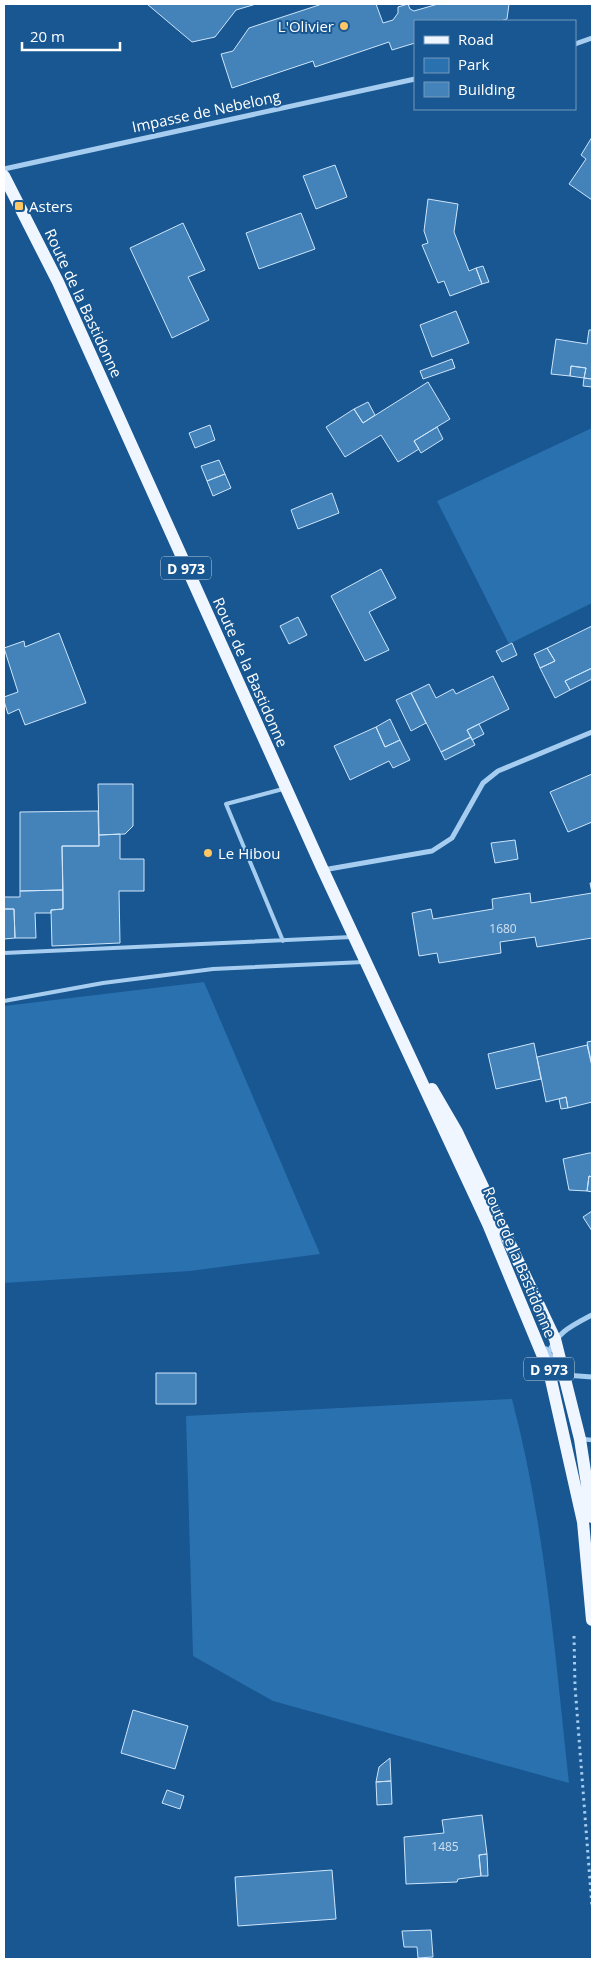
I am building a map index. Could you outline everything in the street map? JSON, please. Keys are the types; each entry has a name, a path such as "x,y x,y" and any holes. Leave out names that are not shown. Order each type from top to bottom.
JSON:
{"main road":[{"name":"Route de la Bastidonne","path":"4,176 58,282 323,870 488,1224 549,1371 583,1522 592,1620"},
{"name":"Route de la Bastidonne","path":"391,1018 458,1132 555,1339 586,1440 592,1517"}],"street":[{"path":"576,44 592,38"},
{"name":"Impasse de Nebelong","path":"4,169 414,79"},
{"path":"323,870 432,851 452,838 482,783 498,771 592,732"},
{"path":"488,1224 548,1354 565,1376 592,1376"},
{"path":"549,1371 548,1354 555,1339 573,1325 592,1315"}],"lane":[{"path":"284,941 226,804 286,788"},
{"path":"4,953 355,937"},
{"path":"4,1002 103,983 213,968 366,962"}],"path":[{"path":"574,1631 575,1686 592,1908"}],"green space":[{"path":"592,428 592,603 509,644 437,501"},
{"path":"204,982 320,1254 190,1271 4,1283 4,1006"},
{"path":"512,1399 533,1494 541,1542 554,1638 569,1783 273,1701 193,1656 186,1416"}],"building":[{"path":"147,4 256,4 236,10 215,37 192,42"},
{"path":"322,4 376,4 383,23 393,20 398,13 398,7 408,4 410,9 414,11 438,4 509,4 507,19 414,20 414,43 392,50 389,42 315,67 313,61 232,88 221,54 233,51 249,28"},
{"path":"592,137 592,200 569,184 586,159 581,155"},
{"path":"335,165 347,197 316,209 303,176"},
{"path":"428,199 458,204 454,232 469,271 476,268 482,284 450,296 444,281 438,283 422,245 428,243 424,231"},
{"path":"301,213 315,249 259,269 246,233"},
{"path":"183,223 205,270 188,277 209,320 172,338 130,248"},
{"path":"483,266 489,282 482,284 476,268"},
{"path":"456,311 469,343 432,357 420,325"},
{"path":"589,330 592,330 592,379 584,378 586,368 571,366 570,376 551,374 556,339 587,344"},
{"path":"452,359 455,368 423,379 420,371"},
{"path":"571,366 586,368 584,378 570,376"},
{"path":"584,378 592,379 592,387 583,386"},
{"path":"428,382 450,419 414,441 419,449 398,462 381,435 345,457 326,427 354,409 363,423"},
{"path":"368,402 375,415 363,423 354,409"},
{"path":"210,425 215,440 195,448 189,433"},
{"path":"437,427 443,439 421,453 414,441"},
{"path":"219,460 225,474 207,481 201,466"},
{"path":"225,474 231,488 213,496 207,481"},
{"path":"332,493 339,513 298,529 291,510"},
{"path":"381,569 396,598 369,612 389,650 365,661 331,596"},
{"path":"298,617 307,635 289,644 280,626"},
{"path":"592,626 592,668 565,681 570,690 555,698 540,668 555,661 547,648"},
{"path":"59,633 86,703 25,725 19,709 8,714 4,701 4,697 18,692 4,648 24,641 25,647"},
{"path":"512,643 517,655 502,662 496,651"},
{"path":"547,648 555,661 540,668 534,654"},
{"path":"592,668 592,679 570,690 565,681"},
{"path":"493,676 509,709 467,730 471,737 441,752 411,693 429,684 436,698 453,689 456,694"},
{"path":"411,693 426,723 411,731 396,700"},
{"path":"390,719 400,740 385,747 376,727"},
{"path":"479,724 484,734 472,740 467,730"},
{"path":"376,727 385,747 400,740 410,760 393,768 389,761 350,780 334,746"},
{"path":"471,737 475,745 445,760 441,752"},
{"path":"592,774 592,822 568,832 550,792"},
{"path":"98,784 133,784 133,826 125,834 99,835"},
{"path":"98,811 99,846 62,846 63,890 20,891 20,812"},
{"path":"120,834 120,859 144,859 144,891 119,891 120,943 52,946 51,910 63,909 62,846 99,846 99,835"},
{"path":"515,840 518,859 495,863 491,843"},
{"path":"63,890 63,909 51,910 51,913 35,913 36,938 15,938 14,909 4,909 4,897 20,897 20,891"},
{"path":"530,893 531,903 592,893 592,938 537,947 535,937 500,942 501,953 439,963 437,953 419,956 412,913 431,909 433,919 493,909 492,899"},
{"path":"4,909 14,909 15,938 4,939"},
{"path":"592,1041 592,1066 587,1042"},
{"path":"534,1043 541,1079 496,1089 488,1054"},
{"path":"587,1045 592,1066 592,1102 568,1108 566,1097 546,1102 537,1057"},
{"path":"566,1097 568,1108 561,1109 559,1099"},
{"path":"592,1153 592,1177 589,1176 587,1191 569,1190 563,1159"},
{"path":"589,1176 592,1177 592,1192 587,1191"},
{"path":"592,1211 592,1231 583,1217"},
{"path":"156,1373 196,1373 196,1404 156,1404"},
{"path":"133,1710 188,1726 175,1769 121,1753"},
{"path":"390,1758 391,1781 376,1782 379,1767"},
{"path":"391,1781 392,1804 377,1805 376,1782"},
{"path":"167,1790 184,1796 180,1809 162,1803"},
{"path":"482,1815 487,1854 479,1855 481,1876 458,1879 457,1882 406,1884 404,1837 444,1833 442,1820"},
{"path":"487,1854 488,1876 481,1876 479,1855"},
{"path":"332,1870 336,1919 238,1926 235,1877"},
{"path":"431,1930 433,1957 418,1958 417,1947 404,1947 402,1931"}],"place":[{"name":"L'Olivier","path":"344,26"},
{"name":"Asters","path":"19,206"},
{"name":"Le Hibou","path":"208,853"}]}
